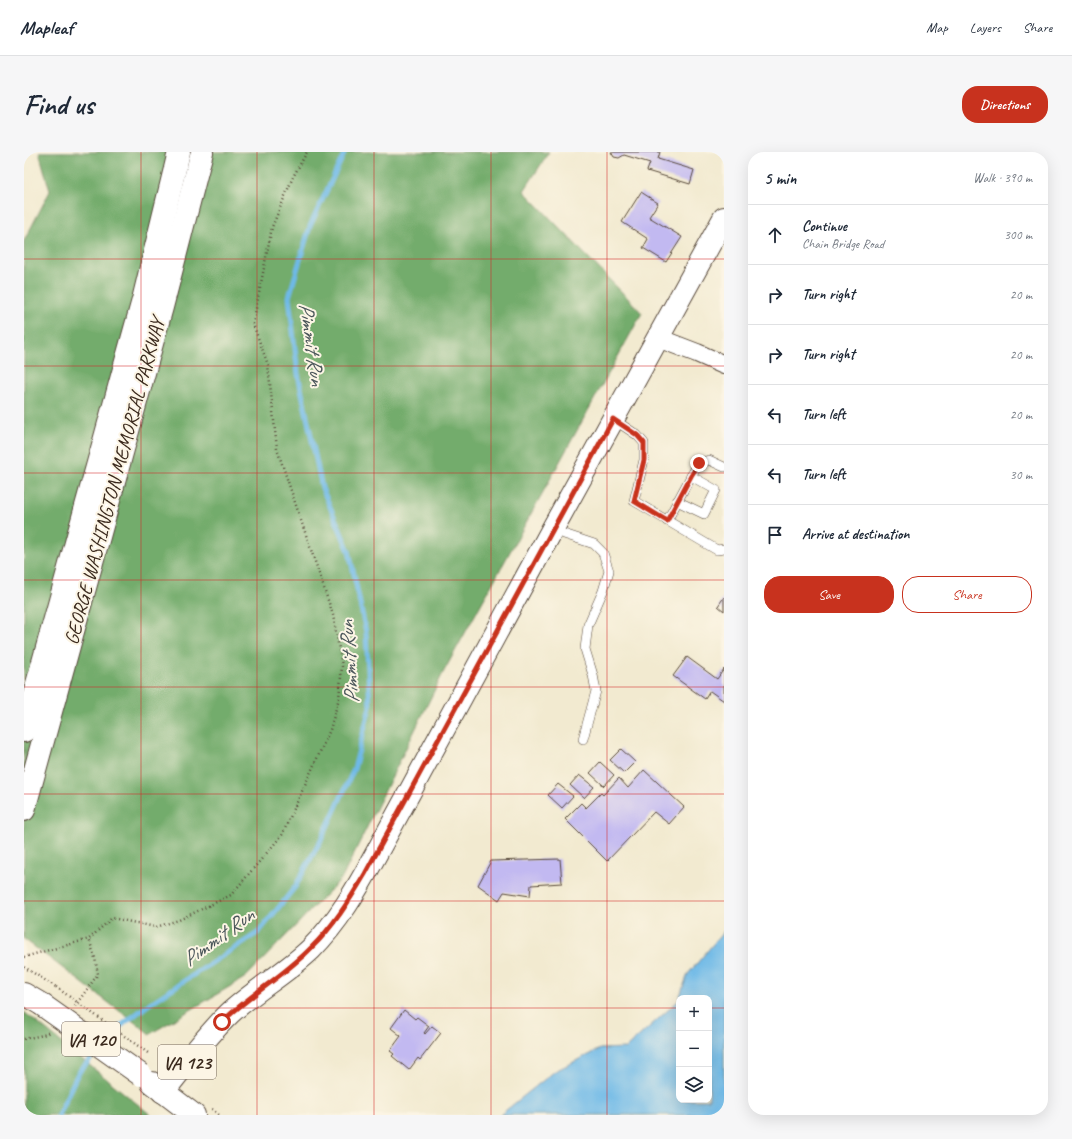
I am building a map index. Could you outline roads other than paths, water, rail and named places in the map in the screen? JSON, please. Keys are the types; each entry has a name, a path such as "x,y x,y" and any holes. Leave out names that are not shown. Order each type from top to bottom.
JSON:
{"main road":[{"name":"GEORGE WASHINGTON MEMORIAL PARKWAY","path":"24,731 141,308 179,152"},
{"name":"GEORGE WASHINGTON MEMORIAL PARKWAY","path":"24,810 160,315 202,152"},
{"name":"VA 123","path":"194,1115 163,1092 222,1022 241,1004 311,948 329,928 346,905 375,856 724,218"},
{"name":"VA 120","path":"33,999 163,1092"}],"street":[{"path":"658,338 724,365"}],"lane":[{"path":"613,419 637,435 644,443 644,460 634,501 717,550 724,549"},
{"path":"667,521 699,463 709,460 724,467"},
{"path":"677,501 704,514 716,490 691,476"},
{"path":"552,530 594,544 603,552 609,571 603,591 588,625 585,649 596,691 583,739"}],"water":[{"path":"724,931 724,1115 500,1115 555,1071 600,1049 626,1048 676,1003 676,1103 712,1103 712,995 680,995 688,974"}],"waterway":[{"name":"Pimmit Run","path":"104,1043 118,1028 152,1002 259,932 295,887 322,838 354,769 370,707 366,632 349,551 322,488 298,374 289,297 310,226 345,152"},
{"name":"Pimmit Run","path":"58,1115 78,1073 98,1050"}]}
